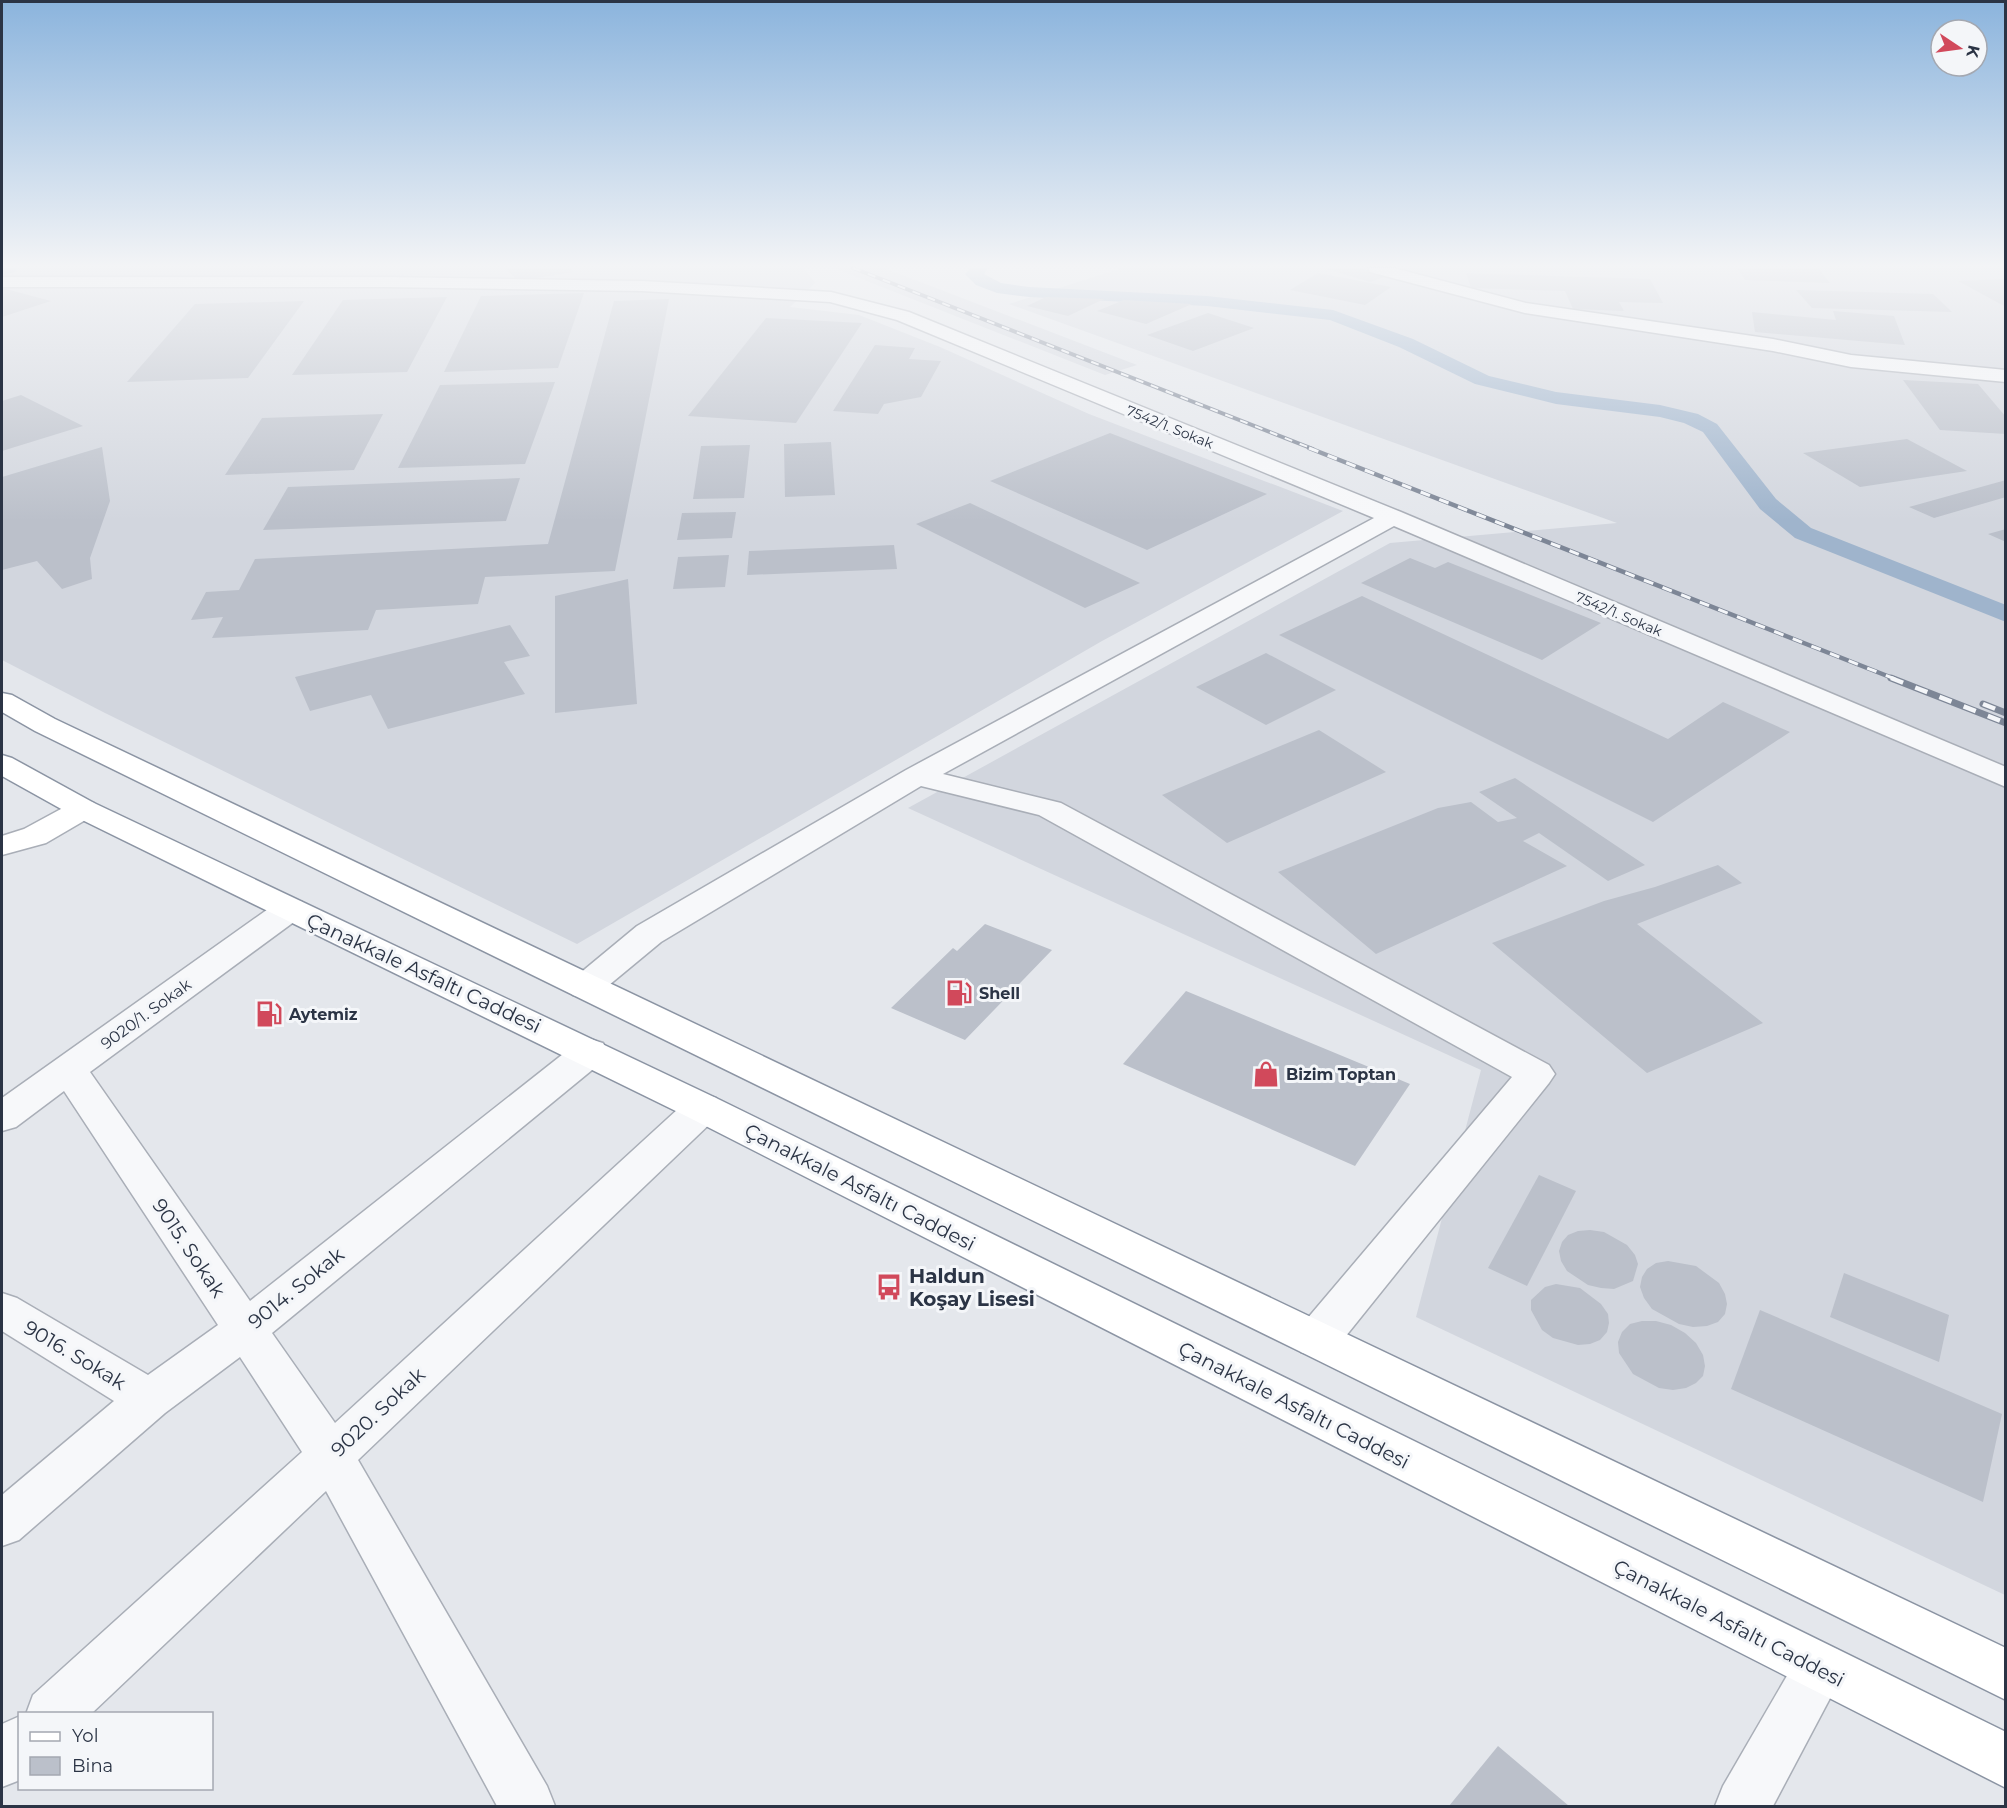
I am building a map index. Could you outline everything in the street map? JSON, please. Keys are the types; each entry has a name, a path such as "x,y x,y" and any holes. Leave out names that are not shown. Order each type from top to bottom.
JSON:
{"main road":[{"path":"2,701 45,725 1317,1339 2006,1675"},
{"name":"Çanakkale Asfaltı Caddesi","path":"2,764 83,809 703,1107 2006,1761"},
{"path":"2,846 35,837 83,809"}],"street":[{"name":"7542/1. Sokak","path":"991,352 1393,518 2006,778"},
{"path":"1809,352 1851,361 2006,376"},
{"path":"585,987 649,933 917,776 1393,518"},
{"path":"917,776 1050,809 1536,1074 1317,1339"},
{"name":"9020/1. Sokak","path":"2,1118 290,909"},
{"name":"9014. Sokak","path":"2,1524 149,1399 244,1330 590,1052"},
{"name":"9015. Sokak","path":"69,1070 331,1456 527,1806"},
{"name":"9020. Sokak","path":"53,1712 331,1456 703,1107"},
{"name":"9016. Sokak","path":"2,1310 149,1399"},
{"path":"1743,1806 1820,1668"},
{"path":"2,1760 18,1745"}],"shaded area":[{"path":"2,352 952,352 1089,414 1343,511 1102,641 577,944 105,713 2,660"},
{"path":"1048,352 1104,352 1137,365 1105,375"},
{"path":"1143,352 2005,352 2005,1595 1416,1317 1481,1070 908,808 1390,543 1617,523"}],"building":[{"path":"153,352 267,352 248,378 127,382"},
{"path":"307,352 417,352 407,372 292,375"},
{"path":"454,352 563,352 558,368 444,372"},
{"path":"600,352 658,352 615,571 485,577 478,604 376,610 368,630 212,638 223,617 191,620 206,592 239,590 255,559 548,544"},
{"path":"739,352 843,352 796,423 688,416"},
{"path":"870,352 913,352 909,359 941,361 921,397 884,404 878,414 833,411"},
{"path":"1903,380 1978,384 2006,417 2006,434 1940,430"},
{"path":"555,382 525,464 398,468 440,385"},
{"path":"21,395 83,426 2,451 2,401"},
{"path":"383,414 354,470 225,475 262,418"},
{"path":"1110,433 1267,494 1147,550 990,481"},
{"path":"1907,439 1967,471 1860,487 1803,453"},
{"path":"831,442 835,495 785,497 784,444"},
{"path":"750,445 744,498 693,499 701,446"},
{"path":"102,447 110,501 90,558 92,579 62,589 37,561 2,570 2,477"},
{"path":"520,478 506,521 263,530 288,487"},
{"path":"2006,480 2006,497 1934,518 1909,507"},
{"path":"970,503 1140,583 1085,608 916,524"},
{"path":"736,512 732,538 677,540 682,513"},
{"path":"2006,529 2006,542 1988,534"},
{"path":"894,545 897,569 747,575 749,551"},
{"path":"729,555 725,587 673,589 678,557"},
{"path":"1410,558 1435,568 1448,562 1601,623 1542,660 1361,583"},
{"path":"628,579 637,704 555,713 555,596"},
{"path":"1362,596 1668,739 1723,702 1790,732 1653,822 1279,635"},
{"path":"510,625 530,656 504,662 525,694 388,729 371,695 310,711 295,677"},
{"path":"1266,653 1336,690 1266,725 1196,687"},
{"path":"1319,730 1386,772 1227,843 1162,795"},
{"path":"1515,778 1645,865 1608,881 1539,833 1523,841 1567,866 1376,954 1278,872 1438,808 1471,802 1498,822 1517,818 1479,792"},
{"path":"1718,865 1742,883 1637,924 1763,1023 1647,1073 1492,943 1604,901 1655,887"},
{"path":"985,924 1052,950 965,1040 891,1008 953,948 957,951"},
{"name":"Bizim Toptan","path":"1186,991 1410,1084 1355,1166 1123,1064"},
{"path":"1539,1175 1576,1191 1527,1286 1488,1268"},
{"path":"1590,1230 1604,1232 1627,1245 1635,1255 1638,1264 1633,1281 1614,1289 1601,1288 1588,1285 1567,1271 1561,1261 1559,1251 1562,1242 1568,1235"},
{"path":"1668,1261 1696,1266 1719,1283 1727,1304 1725,1314 1718,1322 1693,1327 1679,1324 1652,1309 1640,1287 1642,1277 1647,1269 1656,1263"},
{"path":"1844,1273 1949,1315 1939,1362 1830,1317"},
{"path":"1556,1284 1580,1288 1601,1304 1608,1314 1609,1323 1607,1332 1600,1340 1578,1345 1553,1338 1542,1330 1531,1310 1531,1300 1545,1287"},
{"path":"1760,1310 2002,1414 1983,1502 1731,1389"},
{"path":"1656,1321 1671,1325 1696,1343 1703,1355 1705,1366 1703,1376 1696,1383 1686,1388 1673,1390 1659,1388 1633,1374 1619,1353 1618,1342 1622,1332 1630,1324"},
{"path":"1498,1746 1569,1806 1449,1806"}],"waterway":[{"path":"1425,352 1482,380 1556,398 1660,411 1691,418 1710,428 1768,504 1803,533 2006,614"}],"railway":[{"path":"1067,352 1313,449"},
{"path":"1309,448 1895,679"},
{"path":"1891,678 2006,723"},
{"path":"1983,704 2006,713"}],"place":[{"name":"Shell","path":"959,993"},
{"name":"Aytemiz","path":"269,1014"},
{"name":"Bizim Toptan","path":"1266,1074"},
{"name":"Haldun Koşay Lisesi","path":"889,1287"}]}
